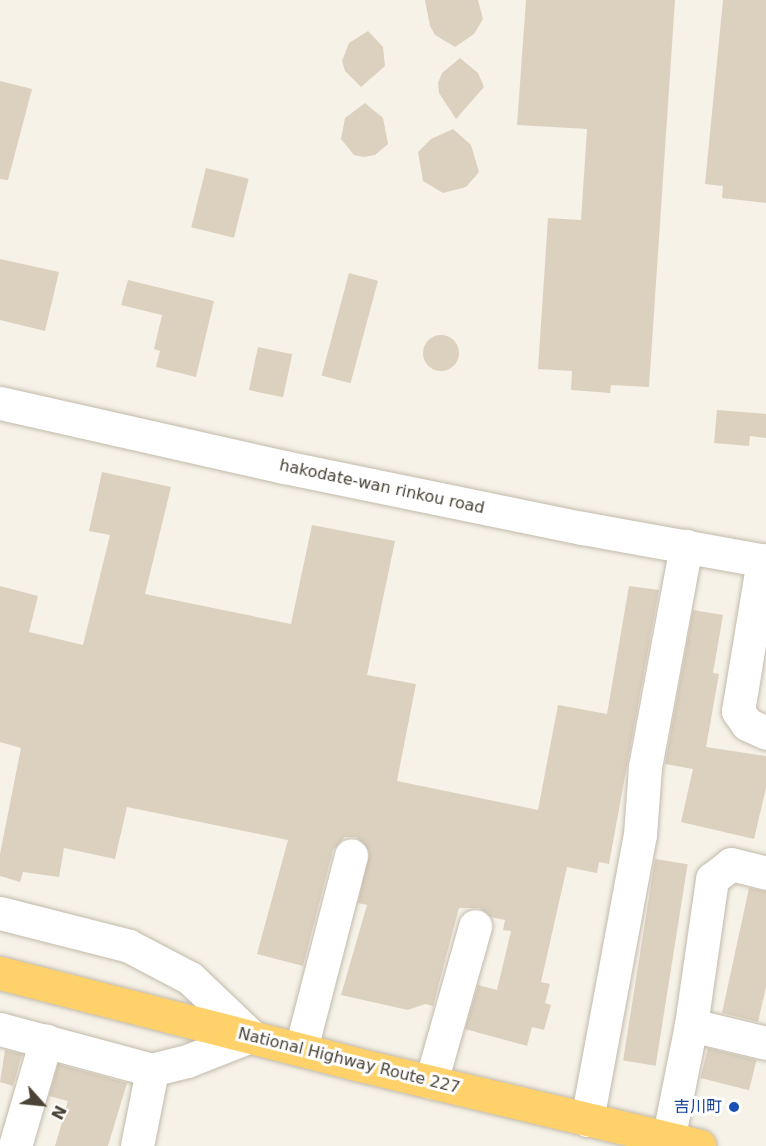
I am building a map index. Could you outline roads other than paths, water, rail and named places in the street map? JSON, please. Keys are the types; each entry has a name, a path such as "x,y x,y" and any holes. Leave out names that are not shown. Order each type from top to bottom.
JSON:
{"highway":[{"name":"National Highway Route 227","path":"0,973 430,1082 699,1146"}],"street":[{"name":"hakodate-wan rinkou road","path":"0,403 284,467 764,560"},
{"path":"587,1120 640,835 645,766 686,546"},
{"path":"764,560 738,711 747,724 766,733"},
{"path":"301,1049 351,855"},
{"path":"668,1140 691,1025 712,879 731,864 766,873"},
{"path":"0,913 129,946 190,978 251,1036 152,1070 0,1029"},
{"path":"430,1082 475,926"},
{"path":"691,1025 766,1043"},
{"path":"15,1146 46,1040"},
{"path":"137,1146 152,1070"}],"place":[{"name":"吉川町","path":"734,1107"}]}
